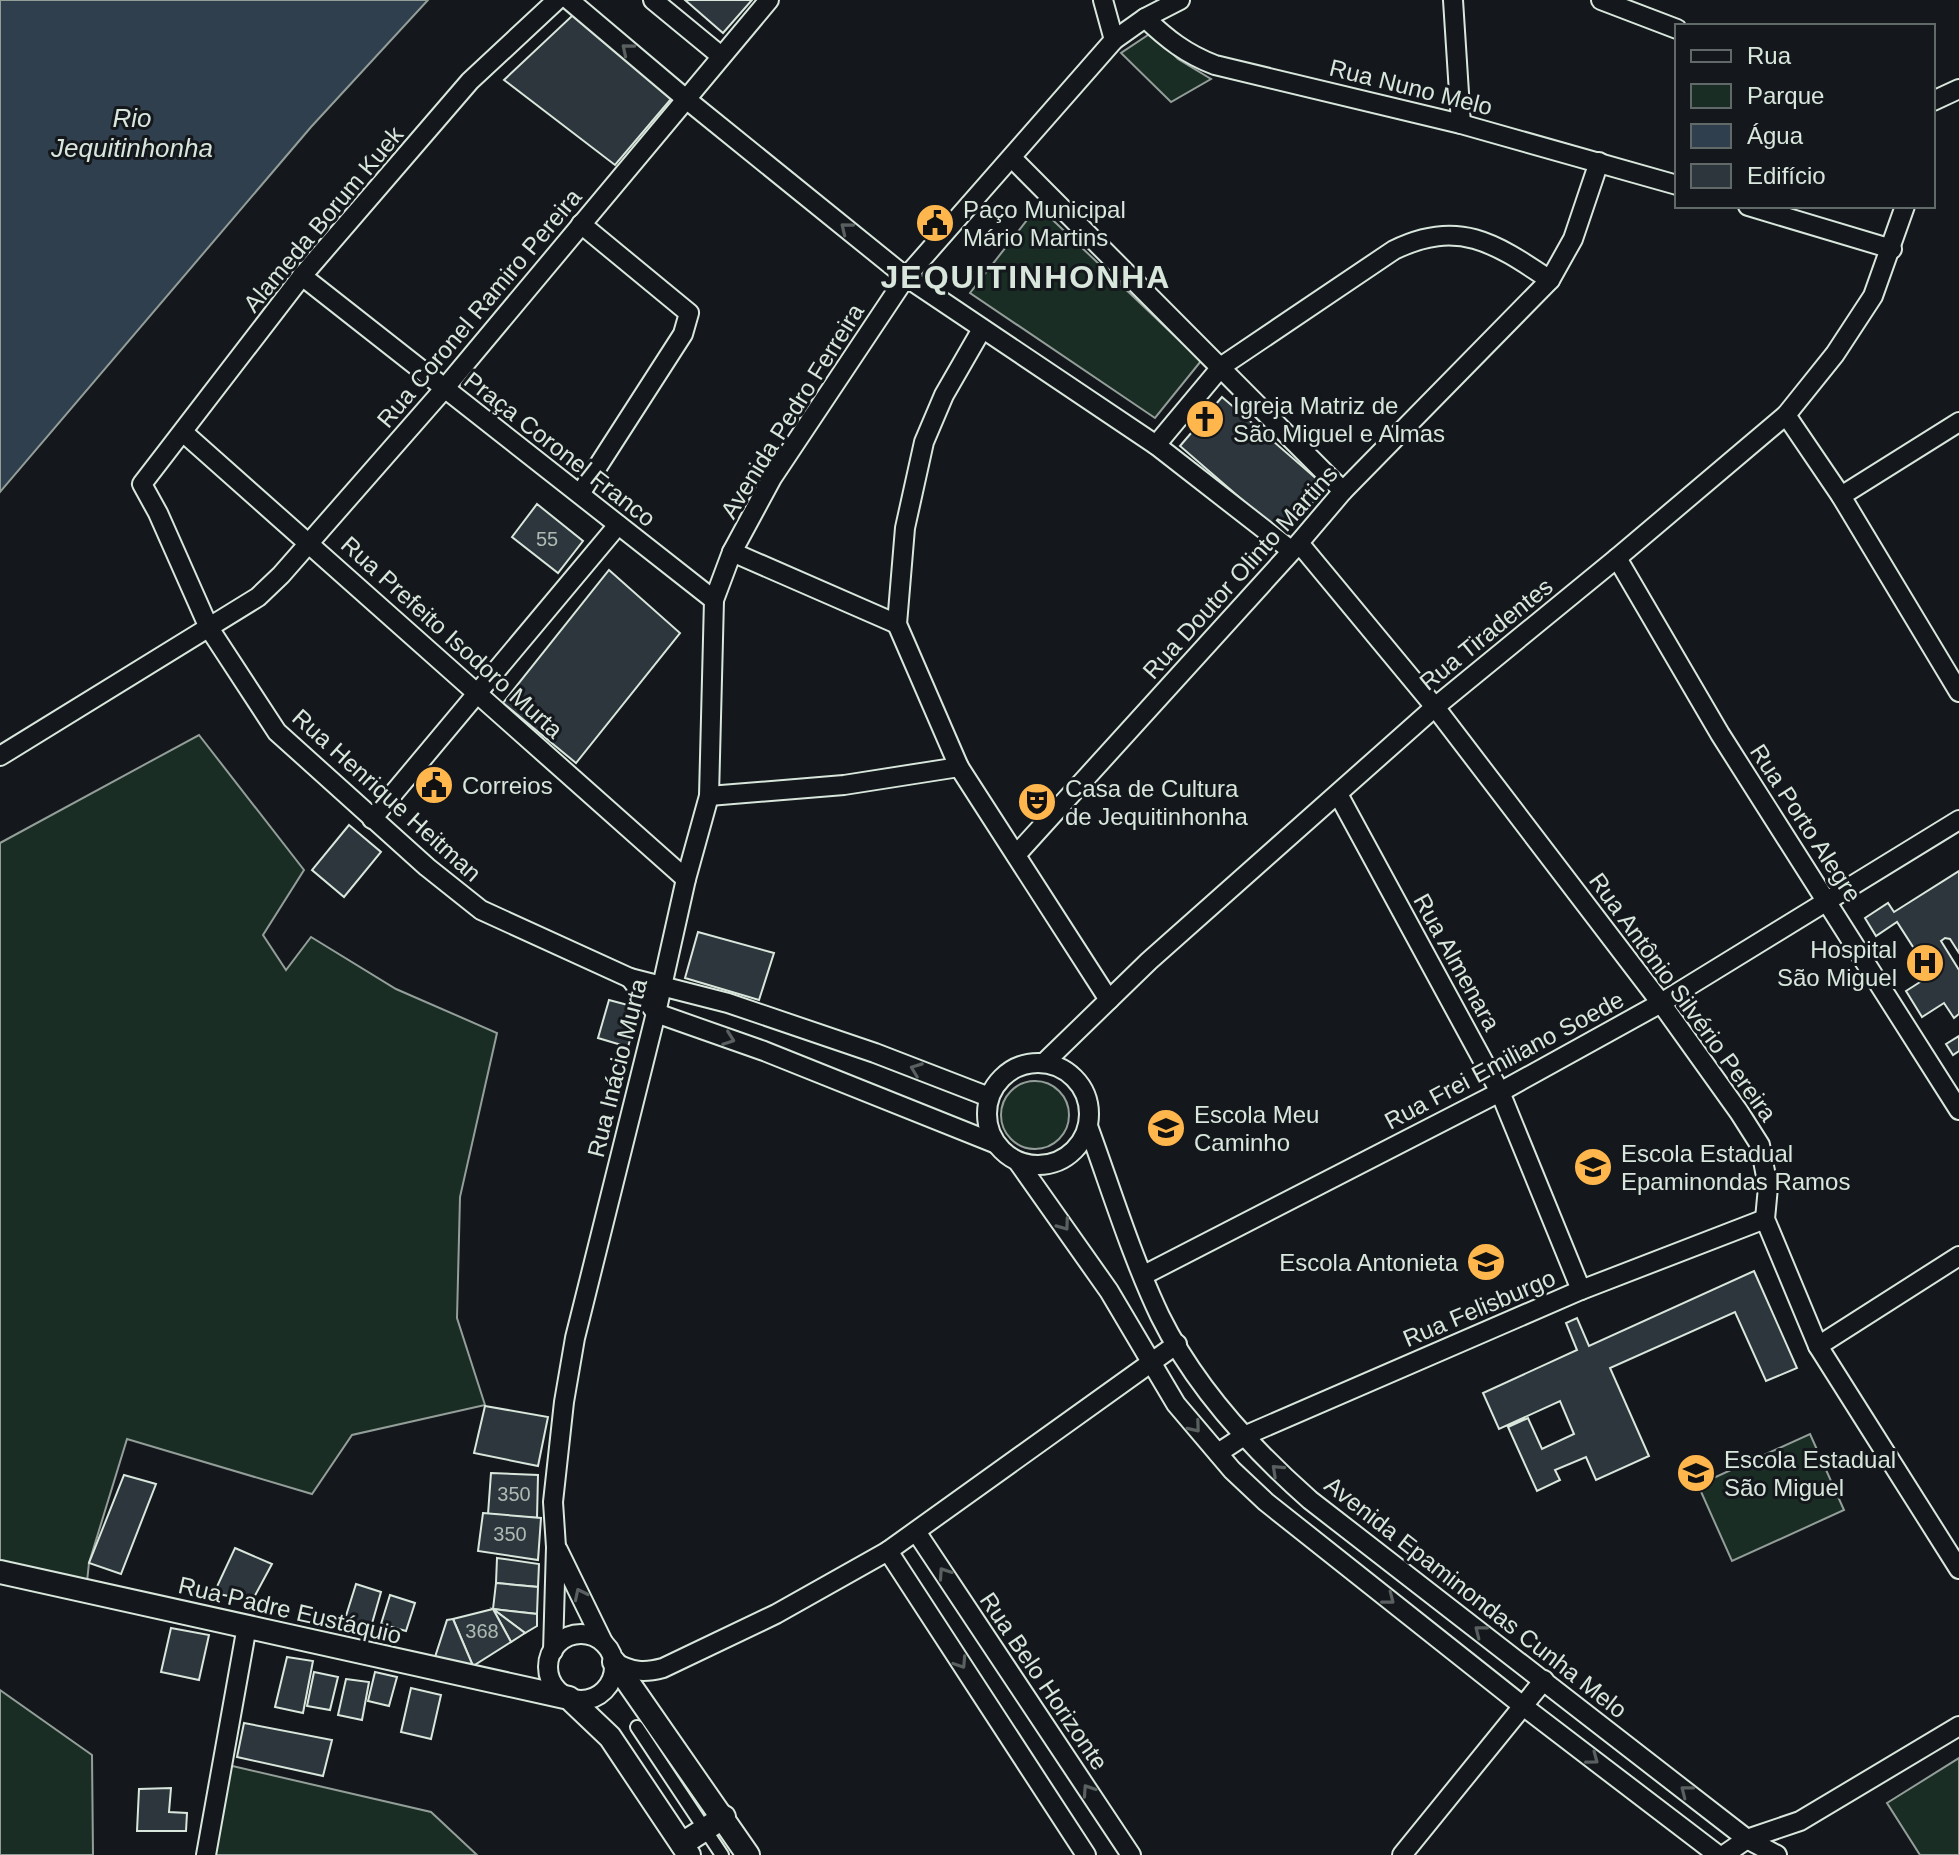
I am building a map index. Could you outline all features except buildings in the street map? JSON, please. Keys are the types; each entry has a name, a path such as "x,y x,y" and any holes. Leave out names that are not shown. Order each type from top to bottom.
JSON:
{"street":[{"name":"Alameda Borum Kuek","path":"142,484 302,276 470,81 557,0"},
{"path":"569,0 906,277"},
{"path":"653,0 721,56"},
{"name":"Rua Coronel Ramiro Pereira","path":"0,756 258,597 311,544 444,389 769,0"},
{"path":"1103,0 1114,40"},
{"name":"Avenida Pedro Ferreira","path":"714,600 732,552 772,478 906,277 1114,40 1145,18 1180,0"},
{"path":"1453,0 1461,124"},
{"path":"1601,0 1675,28"},
{"name":"Rua Nuno Melo","path":"1145,18 1171,44 1215,65 1461,124 1675,184"},
{"path":"1935,103 1959,89"},
{"path":"1012,158 1343,491"},
{"name":"Rua Doutor Olinto Martins","path":"1016,855 1296,547 1343,491 1550,280 1573,239 1599,162"},
{"path":"1755,208 1892,249"},
{"name":"Rua Tiradentes","path":"1045,1062 1109,1000 1435,707 1786,415 1835,354 1873,296 1904,208"},
{"path":"580,494 683,334 689,313 581,224"},
{"path":"1156,445 1222,366 1410,242 1473,236 1519,259 1550,280"},
{"name":"Praça Coronel Franco","path":"302,276 714,600"},
{"name":"Rua Antônio Silvério Pereira","path":"906,277 1156,445 1296,547 1435,707 1661,1003 1760,1145 1768,1187 1765,1219 1818,1346 1959,1569"},
{"path":"982,329 944,395 924,442 905,528 897,624 959,767 1109,1000"},
{"path":"1786,415 1841,496 1959,692"},
{"path":"1841,496 1959,422"},
{"name":"Rua Prefeito Isodoro Murta","path":"184,433 686,879"},
{"name":"Rua Henrique Heitman","path":"142,484 209,628 277,732 454,891 481,910 630,978 728,1003 875,1053 989,1097"},
{"path":"372,819 618,525"},
{"path":"732,552 897,624"},
{"name":"Rua Porto Alegre","path":"1617,558 1720,734 1959,1110"},
{"name":"Rua Inácio Murta","path":"553,1651 556,1457 575,1338 663,985 686,879 709,796 714,600"},
{"path":"709,796 844,785 959,767"},
{"name":"Rua Almenara","path":"1338,794 1500,1092 1581,1290"},
{"name":"Rua Frei Emiliano Soede","path":"1144,1275 1500,1092 1661,1003 1959,820"},
{"name":"Rua Henrique Heitman","path":"630,978 656,1013"},
{"path":"656,1013 764,1051 994,1143"},
{"path":"1045,1062 1061,1068 1080,1085 1089,1109 1088,1126 1081,1143 1061,1160 1035,1166 1018,1162 1004,1154 994,1143 987,1121 989,1097 998,1081 1011,1070 1027,1063 1045,1062"},
{"name":"Avenida Epaminondas Cunha Melo","path":"1088,1126 1160,1316 1221,1410 1273,1467 1310,1500 1747,1839 1777,1855"},
{"path":"1018,1162 1109,1291 1176,1404 1266,1502 1523,1706 1721,1855 1747,1839 1800,1821 1959,1726"},
{"name":"Rua Felisburgo","path":"1218,1453 1244,1436 1581,1290 1765,1219"},
{"path":"1818,1346 1959,1256"},
{"path":"614,1662 627,1670 646,1673 663,1668 776,1614 888,1551 1177,1344"},
{"name":"Rua Belo Horizonte","path":"917,1533 1131,1855"},
{"path":"556,1547 614,1662 748,1855"},
{"path":"888,1551 1086,1855"},
{"name":"Rua Padre Eustáquio","path":"0,1572 569,1698"},
{"path":"206,1855 247,1626"},
{"path":"603,1642 581,1634 570,1636 553,1651 549,1661 552,1683 610,1737 686,1849 724,1817"},
{"path":"569,1698 580,1700 602,1693 610,1685 614,1662"},
{"path":"1402,1855 1544,1680"},
{"path":"713,1855 634,1729 722,1855"},
{"path":"1777,1855 1800,1821"}],"green space":[{"path":"1151,33 1178,59 1211,79 1171,102 1121,53"},
{"path":"1038,206 1201,361 1155,418 970,293"},
{"path":"199,735 304,870 263,935 286,970 311,937 396,989 497,1033 460,1197 457,1318 485,1405 352,1435 312,1494 127,1439 89,1563 86,1591 0,1574 0,843"},
{"path":"1028,1081 1042,1081 1054,1086 1064,1096 1069,1115 1064,1134 1054,1144 1042,1149 1028,1149 1016,1144 1006,1134 1001,1122 1001,1108 1006,1096 1016,1086"},
{"path":"1810,1434 1844,1510 1732,1561 1698,1485"},
{"path":"0,1690 92,1755 93,1855 0,1855"},
{"path":"1959,1758 1959,1855 1920,1855 1887,1803"},
{"path":"228,1765 431,1812 477,1855 208,1855"}],"water":[{"name":"Rio Jequitinhonha","path":"0,0 428,0 311,127 0,492"}],"place":[{"name":"Paço Municipal Mário Martins","path":"935,223"},
{"name":"Igreja Matriz de São Miguel e Almas","path":"1205,419"},
{"name":"Correios","path":"434,785"},
{"name":"Casa de Cultura de Jequitinhonha","path":"1037,802"},
{"name":"Hospital São Miguel","path":"1925,963"},
{"name":"Escola Meu Caminho","path":"1166,1128"},
{"name":"Escola Estadual Epaminondas Ramos","path":"1593,1167"},
{"name":"Escola Antonieta","path":"1486,1262"},
{"name":"Escola Estadual São Miguel","path":"1696,1473"}],"district":[{"name":"JEQUITINHONHA","path":"1026,277"}]}
